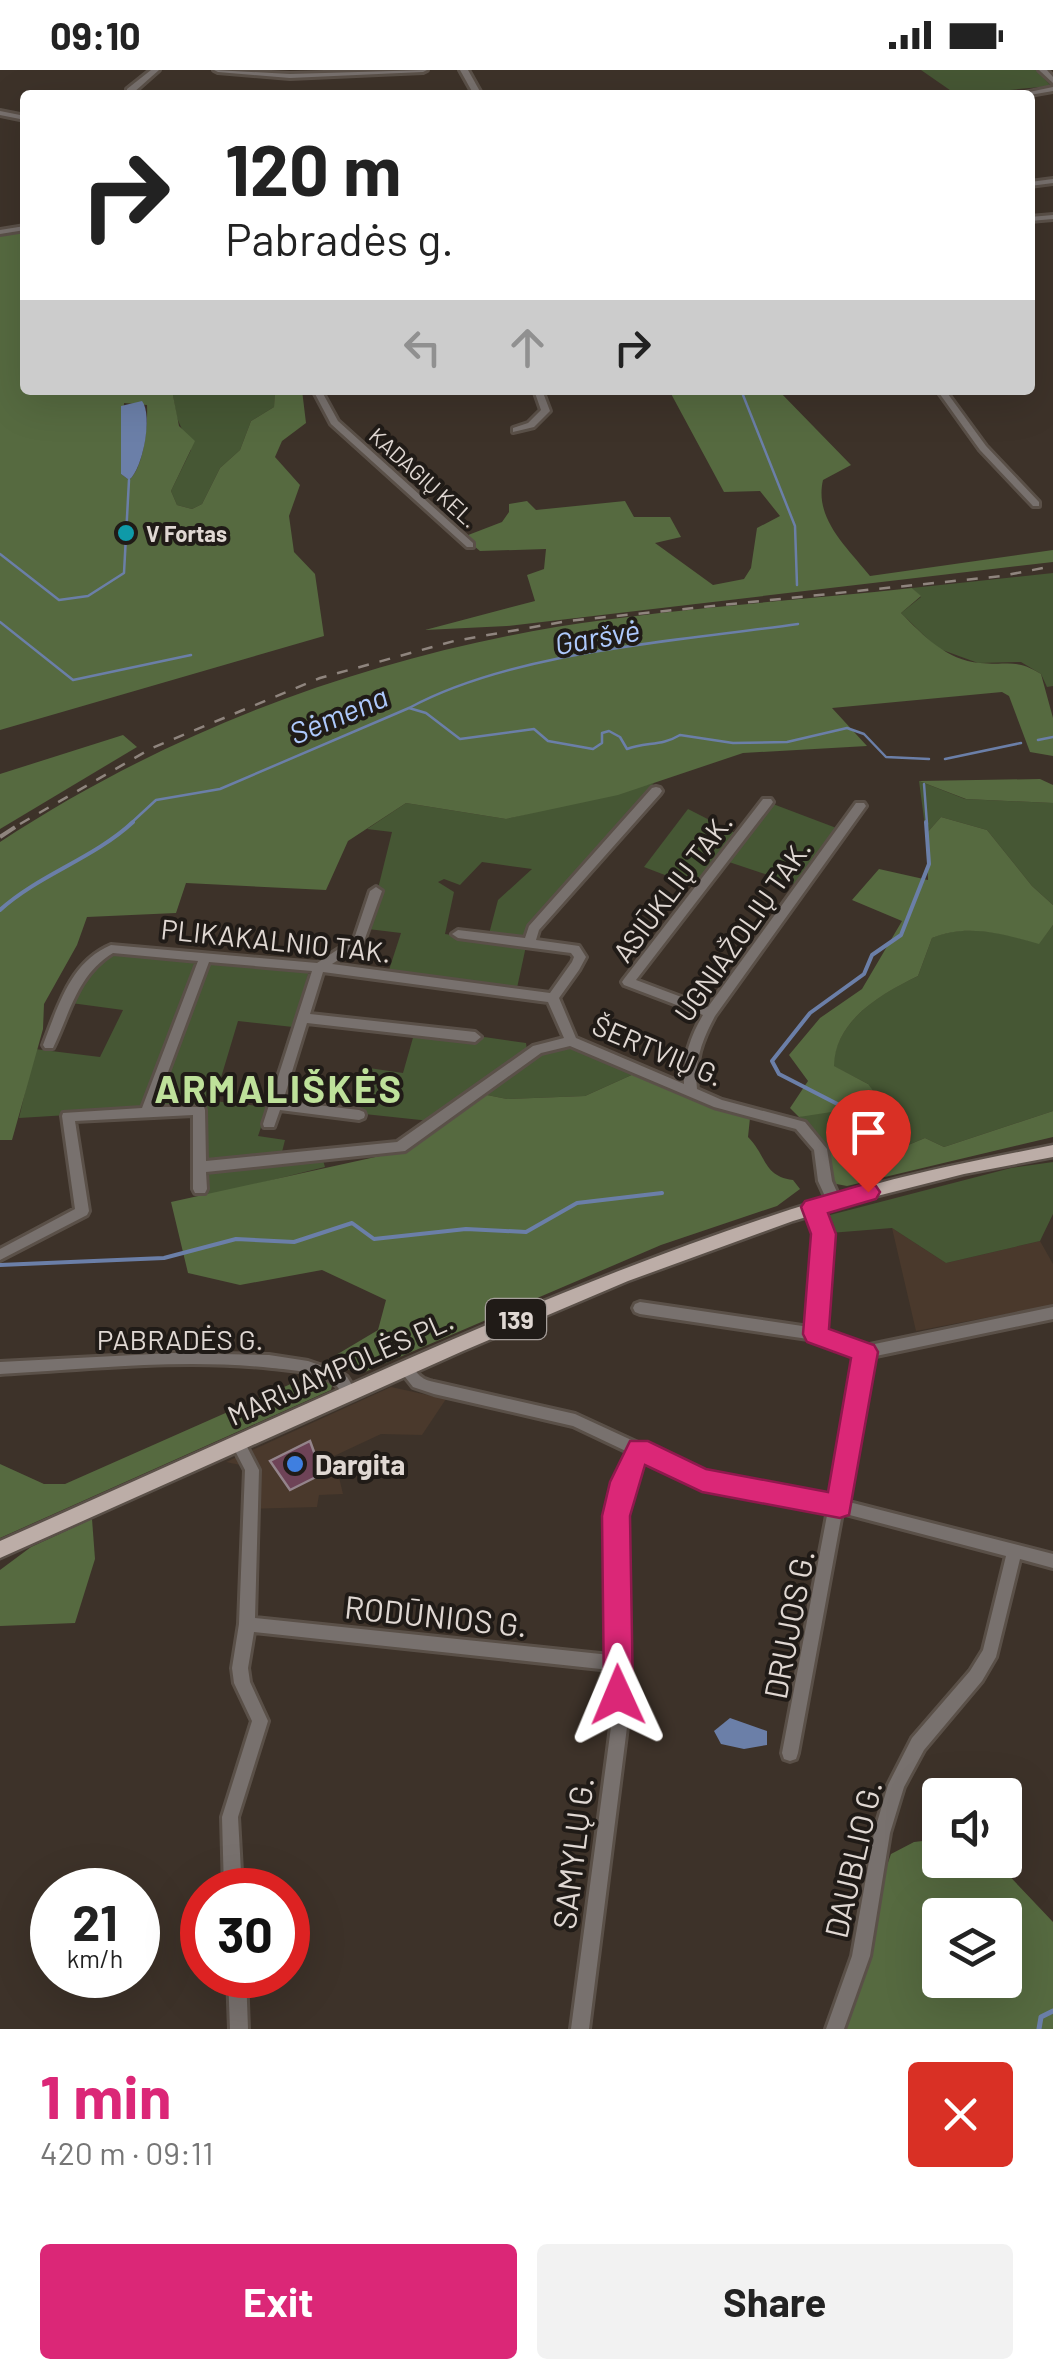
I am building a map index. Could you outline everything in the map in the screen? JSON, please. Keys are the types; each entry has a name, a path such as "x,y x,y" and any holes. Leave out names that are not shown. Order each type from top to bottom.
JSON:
{"main road":[{"name":"MARIJAMPOLĖS PL.","path":"0,1550 405,1368 678,1252 834,1201 1053,1151"}],"street":[{"path":"131,90 155,70"},
{"path":"218,70 290,76 422,70"},
{"path":"1043,70 1053,81"},
{"name":"KADAGIŲ KEL.","path":"320,395 334,422 470,545"},
{"path":"516,430 532,425 546,411 540,395"},
{"path":"945,395 984,448 1036,504"},
{"path":"530,942 533,929 656,791"},
{"name":"ASIŪKLIŲ TAK.","path":"710,1013 628,982 767,802"},
{"name":"UGNIAŽOLIŲ TAK.","path":"691,1091 687,1068 693,1044 710,1013 860,806"},
{"path":"269,1124 319,966 359,941 376,890"},
{"path":"458,934 575,949 580,956 553,998 572,1041"},
{"name":"PLIKAKALNIO TAK.","path":"49,1045 78,975 97,955 111,949 204,960 319,966 553,998"},
{"path":"146,1112 204,960"},
{"path":"302,1018 475,1037"},
{"name":"ŠERTVIŲ G.","path":"201,1167 400,1146 536,1049 572,1041 719,1104 800,1125 820,1149 825,1181 834,1201"},
{"path":"275,1104 359,1115"},
{"path":"0,1255 82,1212 68,1116 198,1110 200,1190"},
{"path":"813,1207 824,1234 816,1334"},
{"path":"640,1308 816,1334 865,1352 1053,1313"},
{"name":"DRUJOS G.","path":"790,1753 840,1506 865,1352"},
{"name":"PABRADĖS G.","path":"0,1368 262,1362 321,1370 335,1376 350,1393"},
{"path":"405,1368 418,1382 434,1388 574,1420 702,1480 840,1506 1053,1561"},
{"path":"232,1868 230,1817 260,1722 242,1682 252,1470 238,1443"},
{"name":"SAMYLŲ G.","path":"580,2029 618,1727 616,1516 624,1482 639,1449"},
{"name":"DAUBLIO G.","path":"835,2029 861,1956 882,1834 896,1784 918,1744 976,1676 990,1652 1014,1550"},
{"name":"RODŪNIOS G.","path":"247,1624 618,1662"},
{"path":"238,1998 239,2029"}],"shaded area":[{"path":"892,1228 946,1263 1040,1241 1053,1264 1053,1305 916,1331"},
{"path":"391,1387 446,1399 422,1435 381,1434 334,1456 343,1494 319,1495 317,1507 245,1509 247,1476 240,1465 226,1462"}],"green space":[{"path":"921,70 1037,70 1051,86 1009,90 950,90"},
{"name":"V Fortas","path":"20,232 20,395 173,395 179,426 195,441 171,491 177,505 192,509 202,504 220,468 240,450 251,421 274,407 275,395 303,395 306,423 282,441 275,457 300,485 289,516 294,552 315,574 324,636 0,730 0,234","holes":["124,403 147,405 142,456 129,480 121,474"]},
{"path":"173,395 275,395 274,407 251,421 240,450 220,468 202,504 192,509 177,505 171,491 191,450 177,418"},
{"path":"672,395 783,395 851,465 823,480 823,507 834,532 870,576 1053,550 1053,562 507,626 425,630 535,601 527,575 544,569 546,549 480,551 463,537 502,522 509,504 527,501 536,510 625,501 634,517 670,517 681,537 655,543 713,585 744,579 751,568 757,528 780,516 760,491 724,492"},
{"path":"1053,573 1053,686 1047,687 1041,674 1021,662 978,663 937,648 901,613 921,597 912,588"},
{"path":"912,588 921,596 901,613 936,646 968,661 1018,664 1041,674 1053,718 1053,756 1030,752 1009,696 1002,692 832,708 867,746 743,753 618,795 506,819 406,803 348,841 326,890 186,883 176,913 87,917 77,945 44,1004 43,1029 12,1140 0,1140 0,842 64,802 198,734 337,681 409,659 482,641 600,620"},
{"path":"123,735 137,747 0,829 0,774"},
{"path":"1040,779 1053,785 1053,803 966,799 919,781"},
{"path":"919,781 965,799 1053,803 1053,905 1032,886 987,830 941,817 926,834"},
{"path":"654,783 522,938 489,934 498,900 532,869 482,862 460,885 444,879 438,882 454,892 445,934 526,946 517,988 388,973 401,933 368,929 392,832 367,829 406,803 506,819"},
{"path":"773,804 839,829 798,885 729,862"},
{"path":"688,809 739,835 696,887 644,867"},
{"path":"941,817 987,830 1032,886 1053,905 1053,925 1039,944 972,931 932,938 918,976 862,1011 842,1035 836,1050 834,1066 868,1084 883,1104 799,1117 790,1108 808,1081 789,1055 820,1018 862,989 902,921 852,900 879,869 928,880 926,834"},
{"path":"1053,925 1053,1111 944,1147 925,1138 901,1148 825,1146 799,1117 814,1112 851,1111 868,1084 833,1066 842,1035 875,1000 918,976 932,938 972,931 1039,943"},
{"path":"111,951 309,971 293,1027 238,1021 214,1101 268,1107 258,1136 285,1140 281,1156 204,1164 200,1107 19,1118 35,1049 100,1057 123,1010 71,1003 82,976"},
{"path":"416,1027 526,1043 527,1050 430,1121 355,1113 369,1068 403,1073"},
{"path":"557,1048 572,1049 636,1073 585,1096 507,1099 482,1094 537,1054"},
{"path":"636,1073 750,1118 748,1137 766,1164 776,1174 793,1180 800,1189 777,1206 661,1245 360,1374 326,1361 378,1330 386,1300 322,1270 240,1285 188,1273 171,1202 398,1152 482,1094 507,1099 585,1096"},
{"path":"1053,1111 1053,1137 847,1186 831,1183 825,1146 901,1148 925,1138 944,1147"},
{"path":"323,1160 325,1167 203,1197 205,1173 211,1170"},
{"path":"1053,1162 1053,1214 1040,1241 946,1263 892,1228 830,1233 826,1220 830,1215 1011,1168"},
{"path":"318,1377 333,1382 331,1390 0,1538 0,1464 44,1484 65,1484 302,1379"},
{"path":"92,1519 95,1559 75,1623 0,1626 0,1570 31,1547"},
{"path":"922,1841 922,1878 1011,1878 1053,1922 1053,2029 844,2029 866,1965 880,1885 891,1854"}],"water":[{"path":"142,401 147,418 145,442 129,480 121,474 121,406"},
{"path":"730,1718 767,1731 767,1745 744,1749 721,1744 714,1731"}],"building":[{"name":"Dargita","path":"310,1441 322,1474 290,1490 270,1461"}],"waterway":[{"name":"Garšvė","path":"743,395 795,526 797,585"},
{"path":"0,554 59,600 88,596 124,573 129,480"},
{"path":"0,622 73,680 191,655"},
{"path":"409,708 497,673 547,661 798,624"},
{"name":"Sėmena","path":"130,824 156,800 220,789 409,708"},
{"name":"Sėmena","path":"409,708 426,713 460,739 534,729 548,741 593,749 602,743 602,733 609,731 620,737 627,749 680,735 733,743 787,742 847,728 864,734 886,757 929,759"},
{"name":"Sėmena","path":"1038,740 1053,737"},
{"name":"Sėmena","path":"945,759 1021,743"},
{"path":"924,784 927,824"},
{"name":"Sėmena","path":"0,910 133,822"},
{"path":"851,1111 779,1074 772,1061 810,1013 864,974 872,955 901,935 929,864 926,822"},
{"path":"0,1265 164,1258 236,1239 294,1242 352,1223 374,1239 466,1229 526,1232 577,1203 662,1193"},
{"path":"1039,2029 1041,2017 1053,2011"}],"railway":[{"path":"20,824 152,748 320,678 454,641 568,621 1002,576 1053,566"},
{"path":"0,837 23,822"}],"place":[{"name":"V Fortas","path":"126,533"},
{"name":"Dargita","path":"295,1464"}],"district":[{"name":"ARMALIŠKĖS","path":"279,1088"}],"route":[{"path":"618,1695 616,1516 624,1482 639,1449 702,1480 840,1506 865,1352 816,1334 824,1234 813,1207 868,1192"}]}
